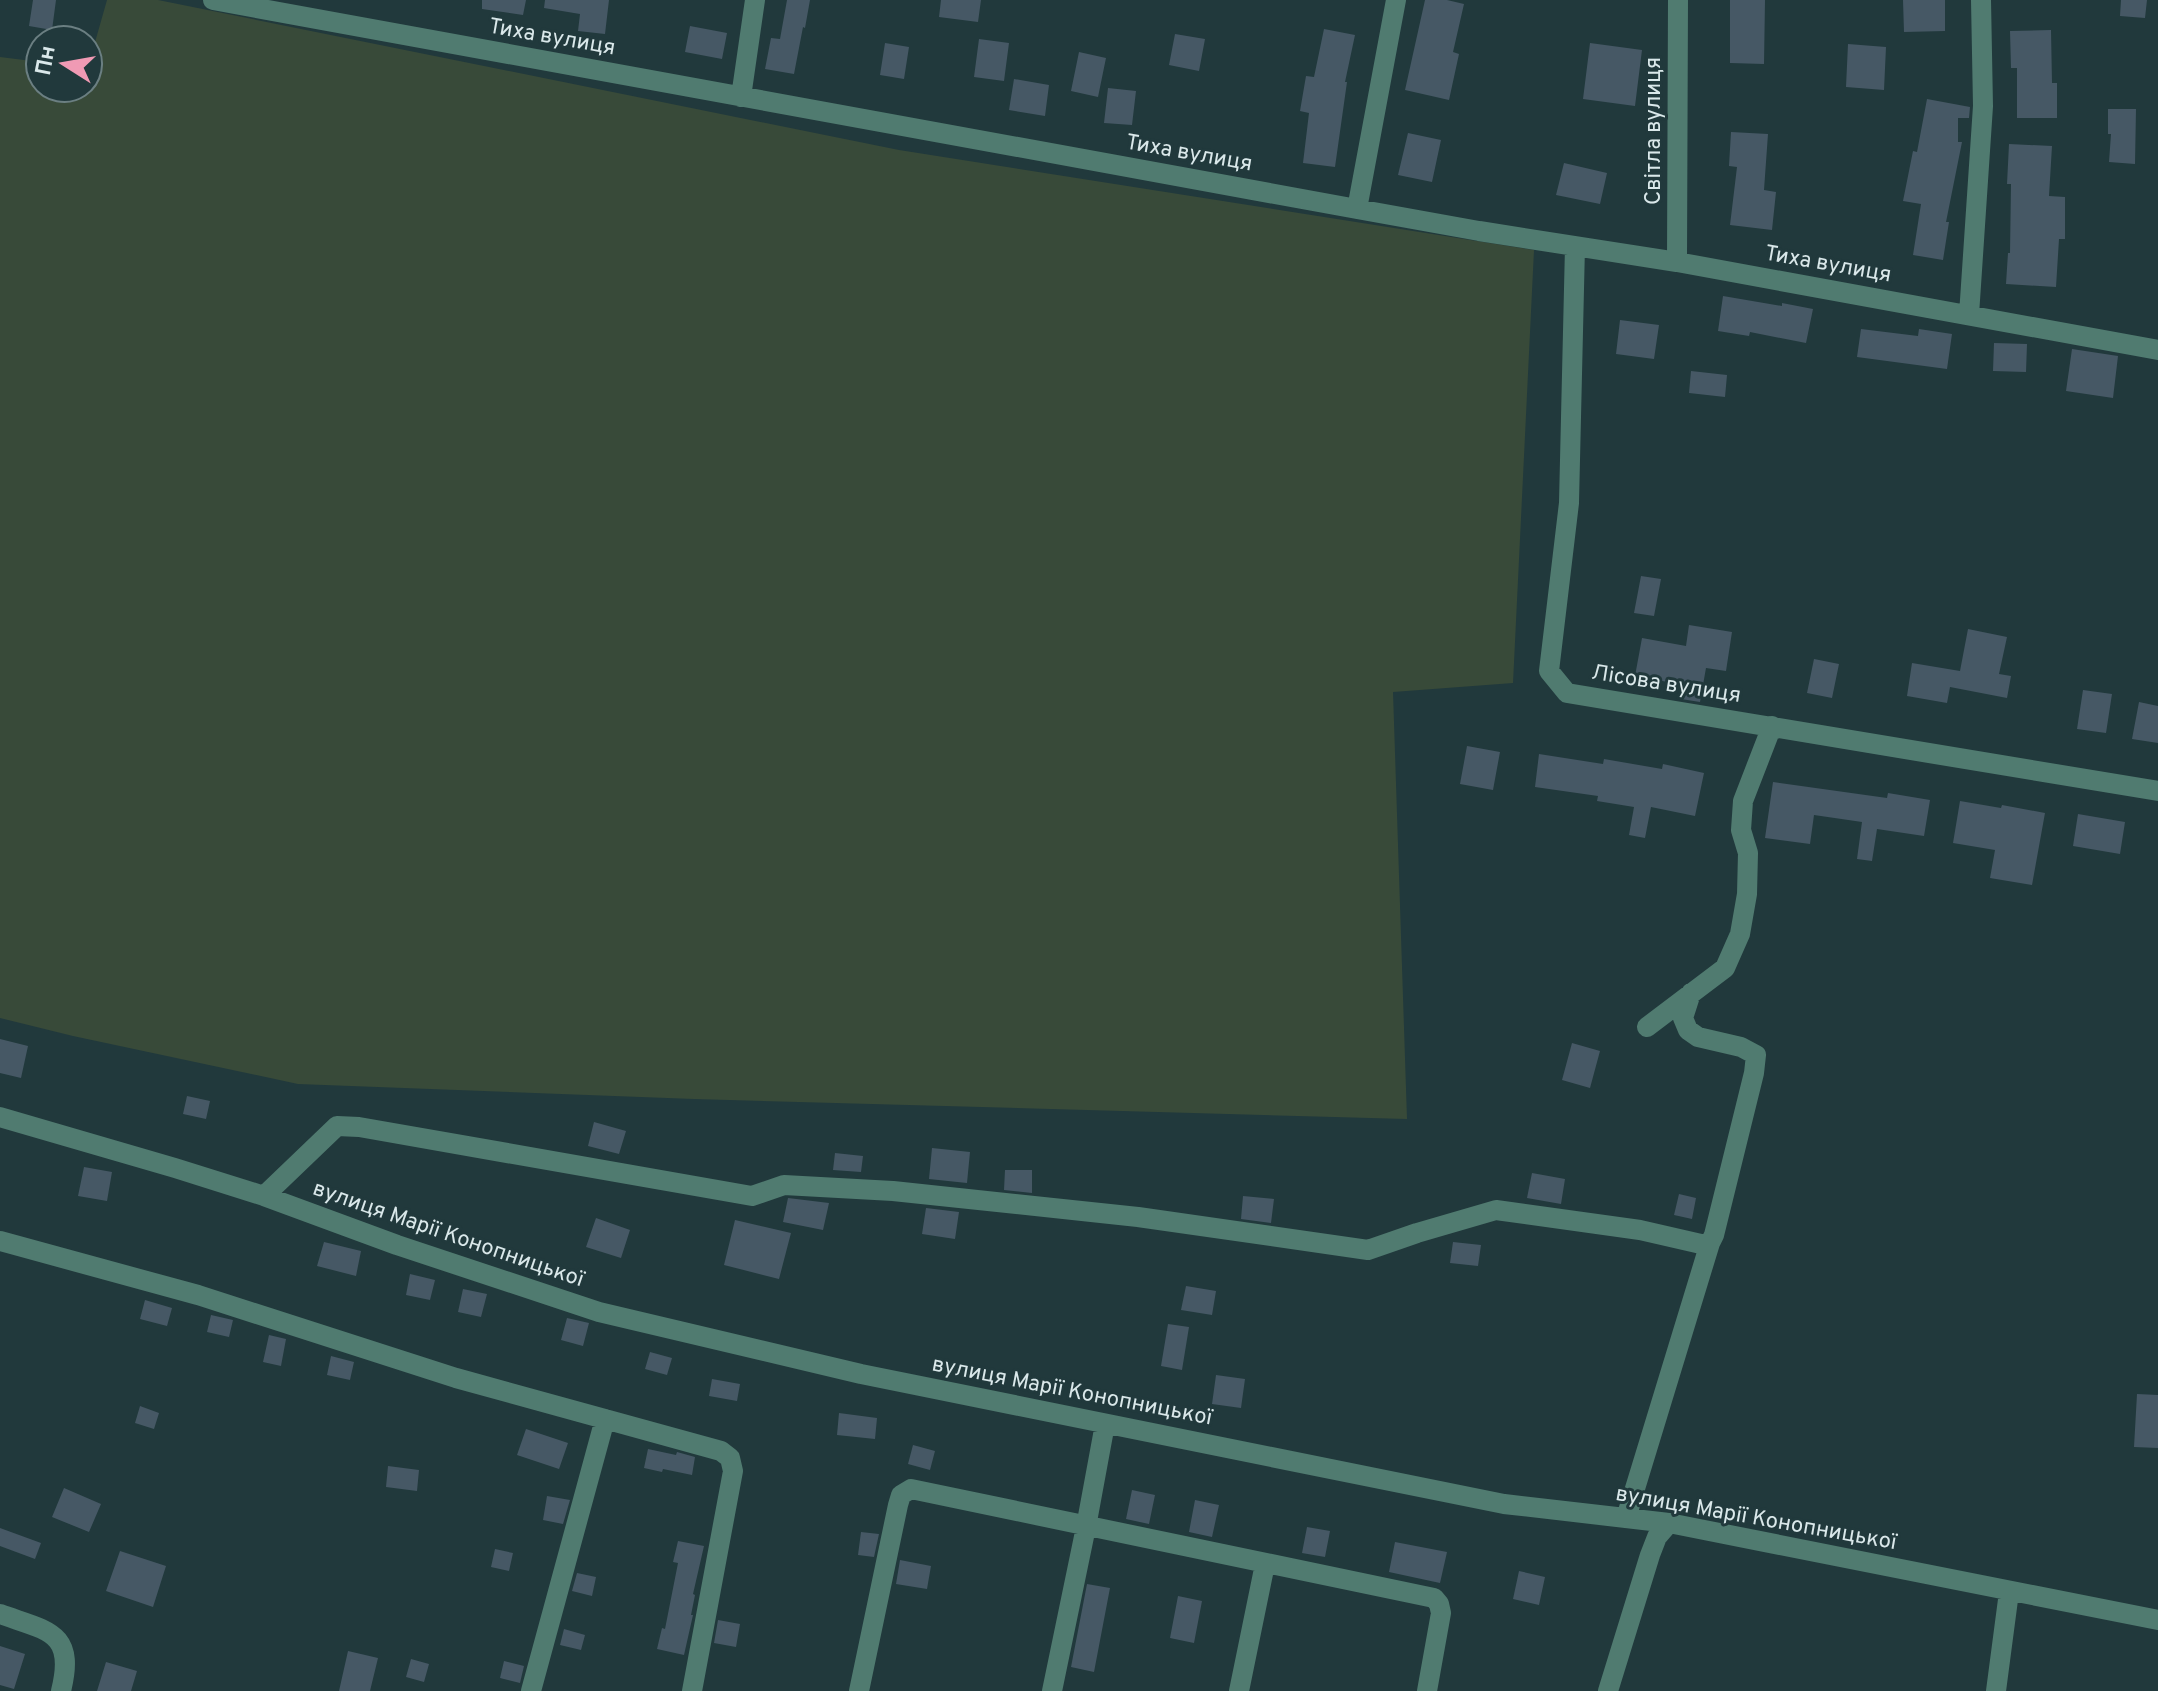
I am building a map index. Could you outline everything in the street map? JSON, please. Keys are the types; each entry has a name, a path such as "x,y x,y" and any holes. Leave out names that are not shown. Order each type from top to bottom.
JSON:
{"street":[{"name":"Тиха вулиця","path":"213,0 1357,209 1677,262 2158,350"},
{"path":"741,97 755,0"},
{"path":"1357,209 1396,0"},
{"name":"Світла вулиця","path":"1677,262 1678,0"},
{"path":"1969,315 1983,106 1981,0"},
{"name":"Лісова вулиця","path":"1575,246 1569,503 1549,671 1567,693 2158,791"},
{"path":"1647,1027 1725,968 1740,934 1747,894 1748,853 1741,830 1743,801 1772,726"},
{"path":"1626,1518 1714,1235 1754,1073 1756,1055 1741,1047 1698,1037 1688,1030 1683,1018 1691,993"},
{"name":"вулиця Марії Конопницької","path":"0,1117 264,1196 397,1245 599,1312 861,1374 1504,1504 1669,1523 2158,1620"},
{"path":"264,1196 337,1126 359,1127 752,1196 784,1185 893,1191 1138,1217 1368,1250 1496,1210 1710,1243"},
{"path":"0,1241 198,1295 456,1378 721,1451 733,1465 692,1691"},
{"path":"531,1691 605,1419"},
{"path":"1052,1691 1105,1424"},
{"path":"859,1691 901,1495 911,1489 1434,1598 1441,1613 1427,1691"},
{"path":"1608,1691 1650,1555 1657,1537 1669,1523"},
{"path":"1239,1691 1265,1564"},
{"path":"1996,1691 2009,1592"},
{"path":"0,1614 42,1629 62,1645 66,1657 61,1691"}],"green space":[{"path":"107,0 158,0 899,150 1534,250 1513,683 1393,692 1407,1119 694,1099 298,1084 0,1018 0,57 24,60 24,104 104,104 104,24 100,24"}],"building":[{"path":"33,0 56,0 53,24 29,24"},
{"path":"482,0 526,0 523,15 482,9"},
{"path":"545,0 609,0 605,34 578,31 580,14 544,8"},
{"path":"787,0 810,0 794,74 765,69 771,38 780,39"},
{"path":"941,0 981,0 978,22 939,17"},
{"path":"1425,0 1464,4 1453,52 1459,54 1449,100 1405,90"},
{"path":"1730,0 1765,0 1764,64 1730,63"},
{"path":"1903,0 1945,0 1945,31 1904,32"},
{"path":"2121,0 2147,0 2145,18 2120,16"},
{"path":"690,26 727,33 722,59 685,52"},
{"path":"1324,29 1355,35 1345,82 1335,167 1303,163 1309,113 1300,111 1306,76 1314,77"},
{"path":"2051,30 2052,83 2057,83 2057,118 2017,118 2017,68 2011,68 2010,31"},
{"path":"1175,34 1205,39 1199,71 1169,65"},
{"path":"979,39 1009,43 1004,81 974,77"},
{"path":"885,43 909,47 904,79 880,75"},
{"path":"1590,43 1642,50 1635,106 1583,99"},
{"path":"1848,44 1886,47 1884,90 1846,87"},
{"path":"1079,52 1106,58 1098,97 1071,91"},
{"path":"1014,79 1049,85 1045,116 1009,110"},
{"path":"1108,88 1136,91 1132,125 1104,123"},
{"path":"1927,99 1970,107 1969,118 1958,118 1958,142 1962,142 1946,222 1949,222 1943,260 1913,255 1921,204 1903,201 1913,151 1917,152"},
{"path":"2108,109 2136,109 2135,164 2109,162 2111,134 2108,134"},
{"path":"1731,132 1768,134 1764,190 1776,192 1772,230 1730,225 1737,167 1729,166"},
{"path":"1408,133 1441,140 1432,182 1398,175"},
{"path":"2009,144 2052,146 2049,196 2065,197 2065,239 2059,239 2056,287 2006,284 2010,253"},
{"path":"1564,163 1607,173 1600,204 1556,195"},
{"path":"1723,296 1813,309 1806,343 1750,332 1749,336 1718,331"},
{"path":"1620,320 1659,325 1654,359 1616,354"},
{"path":"1861,329 1918,336 1919,329 1952,334 1947,369 1857,357"},
{"path":"1994,343 2027,344 2026,372 1993,371"},
{"path":"2072,349 2118,356 2113,398 2066,391"},
{"path":"1691,371 1727,375 1725,397 1689,393"},
{"path":"1641,576 1661,579 1654,616 1634,613"},
{"path":"1689,625 1732,632 1726,671 1706,668 1700,702 1681,699 1684,685 1635,676 1642,638 1686,646"},
{"path":"1968,629 2007,637 1999,674 2011,676 2007,698 1950,687 1947,703 1907,696 1912,663 1960,671"},
{"path":"1814,659 1839,664 1832,698 1807,693"},
{"path":"2083,690 2112,694 2106,733 2077,729"},
{"path":"2139,702 2158,706 2158,743 2132,739"},
{"path":"1467,746 1500,752 1493,790 1460,784"},
{"path":"1539,754 1603,764 1604,759 1662,769 1663,764 1704,773 1695,816 1651,807 1645,838 1629,835 1634,807 1597,801 1598,796 1535,787"},
{"path":"1773,782 1887,798 1888,793 1930,800 1924,836 1877,829 1872,861 1857,859 1862,822 1814,815 1810,844 1765,838"},
{"path":"1960,801 2045,813 2032,885 1990,878 1995,850 1953,843"},
{"path":"2078,814 2125,822 2120,854 2073,846"},
{"path":"0,1039 28,1046 21,1078 0,1073"},
{"path":"1572,1043 1600,1051 1590,1088 1562,1080"},
{"path":"187,1096 210,1101 206,1119 183,1114"},
{"path":"594,1122 626,1131 619,1154 588,1146"},
{"path":"932,1148 970,1152 967,1183 929,1179"},
{"path":"835,1153 863,1156 861,1172 833,1170"},
{"path":"84,1167 112,1172 107,1201 78,1196"},
{"path":"1005,1170 1032,1170 1032,1193 1004,1190"},
{"path":"1532,1173 1565,1179 1561,1204 1527,1198"},
{"path":"1679,1194 1696,1198 1692,1219 1674,1215"},
{"path":"1243,1196 1274,1199 1271,1223 1241,1219"},
{"path":"788,1198 829,1203 823,1230 783,1222"},
{"path":"926,1208 959,1212 955,1239 922,1234"},
{"path":"596,1218 630,1230 621,1258 586,1247"},
{"path":"735,1220 791,1233 779,1279 724,1265"},
{"path":"324,1242 361,1251 356,1276 317,1266"},
{"path":"1453,1242 1481,1245 1478,1266 1450,1263"},
{"path":"410,1274 435,1280 430,1300 406,1295"},
{"path":"1186,1286 1216,1291 1212,1315 1181,1310"},
{"path":"463,1289 487,1294 481,1317 458,1312"},
{"path":"145,1300 172,1308 167,1326 140,1319"},
{"path":"211,1315 233,1320 229,1337 207,1332"},
{"path":"567,1318 589,1323 583,1346 561,1340"},
{"path":"1168,1324 1189,1327 1182,1370 1161,1366"},
{"path":"269,1335 286,1339 281,1366 263,1362"},
{"path":"650,1352 672,1358 667,1375 645,1369"},
{"path":"331,1356 354,1362 350,1380 327,1375"},
{"path":"1216,1375 1245,1379 1241,1408 1212,1404"},
{"path":"712,1379 740,1384 737,1401 709,1396"},
{"path":"2137,1394 2158,1395 2158,1448 2134,1447"},
{"path":"140,1406 159,1413 154,1429 135,1423"},
{"path":"839,1413 877,1418 875,1439 837,1435"},
{"path":"526,1429 568,1443 559,1469 517,1455"},
{"path":"913,1445 935,1451 930,1470 908,1464"},
{"path":"648,1449 695,1457 692,1475 644,1468"},
{"path":"388,1466 419,1470 417,1491 386,1487"},
{"path":"64,1488 101,1504 89,1532 52,1517"},
{"path":"1132,1490 1155,1495 1149,1524 1126,1519"},
{"path":"547,1496 570,1500 563,1524 543,1520"},
{"path":"1195,1500 1219,1505 1212,1537 1189,1532"},
{"path":"1307,1527 1330,1531 1325,1557 1302,1553"},
{"path":"0,1528 41,1543 35,1559 0,1546"},
{"path":"861,1532 879,1534 874,1557 858,1555"},
{"path":"678,1541 704,1546 684,1655 657,1649 662,1628 665,1629 678,1563 673,1562"},
{"path":"1395,1542 1447,1552 1440,1583 1389,1572"},
{"path":"495,1549 513,1553 509,1571 491,1567"},
{"path":"120,1551 166,1566 153,1607 106,1591"},
{"path":"900,1560 931,1566 927,1589 896,1584"},
{"path":"1519,1571 1545,1577 1539,1605 1513,1599"},
{"path":"577,1573 596,1577 592,1596 572,1591"},
{"path":"1087,1584 1110,1588 1094,1672 1071,1667"},
{"path":"1178,1596 1202,1601 1194,1643 1170,1638"},
{"path":"718,1620 740,1624 736,1647 714,1643"},
{"path":"564,1629 585,1635 581,1650 560,1645"},
{"path":"0,1646 25,1654 14,1689 0,1685"},
{"path":"348,1651 378,1658 370,1691 339,1691"},
{"path":"411,1659 429,1664 424,1682 406,1677"},
{"path":"504,1661 524,1666 520,1683 500,1678"},
{"path":"106,1662 137,1671 131,1691 97,1691"}]}
